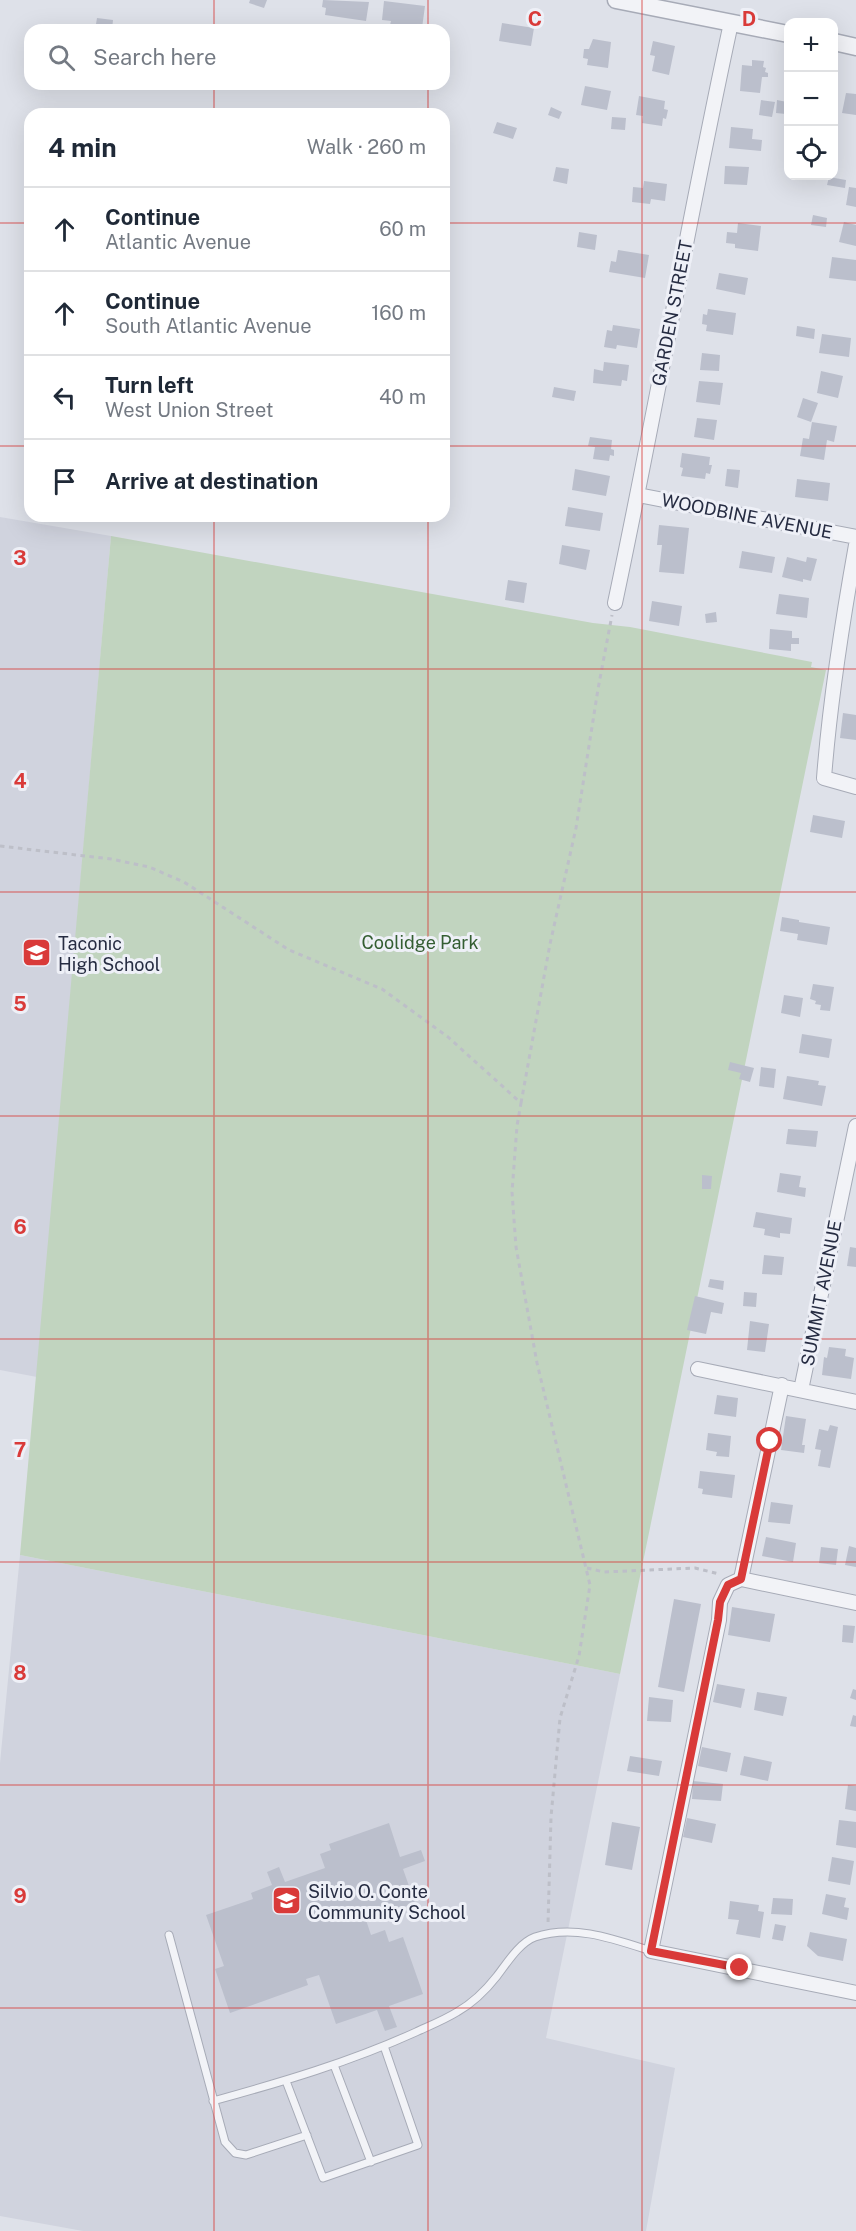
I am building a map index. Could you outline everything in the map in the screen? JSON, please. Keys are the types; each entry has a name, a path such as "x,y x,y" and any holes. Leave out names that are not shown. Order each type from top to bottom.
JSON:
{"street":[{"path":"623,1 784,33"},
{"name":"GARDEN STREET","path":"615,603 638,495 707,131 731,23"},
{"path":"838,43 856,46"},
{"name":"WOODBINE AVENUE","path":"638,495 856,537"},
{"path":"856,545 839,637 824,778 856,787"},
{"name":"SUMMIT AVENUE","path":"801,1390 856,1126"},
{"path":"698,1369 856,1402"},
{"path":"741,1579 782,1385"},
{"path":"856,1603 741,1579 728,1585 720,1602 651,1951 856,1993"}],"lane":[{"path":"213,2101 334,2065 384,2046 457,2012 476,1999 511,1958 532,1938 560,1931 585,1933 613,1938 651,1951"},
{"path":"169,1935 225,2142 235,2153 246,2155 307,2135"},
{"path":"286,2081 323,2178 418,2145 384,2046"},
{"path":"334,2065 370,2162"}],"path":[{"path":"548,1934 551,1817 560,1718 579,1656 590,1585 537,1363 516,1247 512,1192 521,1103 550,944 576,828 598,689 615,603"},
{"path":"0,846 111,859 149,867 184,882 289,950 382,989 448,1037 521,1103"},
{"path":"586,1568 604,1572 695,1568 741,1579"}],"shaded area":[{"name":"Taconic High School","path":"0,517 111,536 37,1377 0,1370"},
{"name":"Silvio O. Conte Community School","path":"20,1555 620,1674 546,2038 675,2068 646,2231 83,2231 0,2216 0,1763"}],"green space":[{"name":"Coolidge Park","path":"111,536 593,623 630,627 812,662 811,667 826,670 620,1674 20,1555"}],"building":[{"path":"250,0 267,0 264,8 249,3"},
{"path":"323,0 369,2 366,21 325,15 326,8 322,7"},
{"path":"384,1 425,6 423,24 390,24 391,21 382,20"},
{"path":"97,18 113,20 113,24 96,24"},
{"path":"502,23 534,28 531,46 499,41"},
{"path":"593,39 611,42 608,68 587,65 588,59 583,58 584,49 589,49"},
{"path":"653,41 675,46 669,75 652,71 655,56 650,55"},
{"path":"752,60 764,61 763,67 768,73 768,77 762,77 760,93 740,91 742,65 752,66"},
{"path":"585,86 611,91 607,110 581,105"},
{"path":"846,93 856,94 856,115 842,113"},
{"path":"639,96 665,101 664,109 668,110 666,119 663,118 662,126 642,123 643,116 636,115"},
{"path":"761,100 775,102 772,117 759,115"},
{"path":"777,100 784,101 784,114 776,113"},
{"path":"551,107 562,112 559,119 548,115"},
{"path":"612,117 626,118 625,130 611,129"},
{"path":"497,122 517,128 513,139 493,133"},
{"path":"731,127 753,129 752,139 762,140 761,151 729,148"},
{"path":"725,166 749,167 747,185 724,184"},
{"path":"556,167 569,169 567,184 553,181"},
{"path":"828,180 846,180 845,188 827,185"},
{"path":"644,181 667,184 665,201 651,199 650,204 632,202 633,187 643,188"},
{"path":"849,187 856,188 856,207 846,205"},
{"path":"813,215 827,218 826,227 811,225"},
{"path":"844,222 856,225 856,246 839,242"},
{"path":"738,223 761,226 758,251 735,248 735,244 726,243 727,232 737,233"},
{"path":"579,232 597,235 595,250 577,247"},
{"path":"618,250 649,255 645,278 609,272 611,261 616,262"},
{"path":"832,257 856,260 856,281 829,278"},
{"path":"719,273 748,278 745,295 716,289"},
{"path":"708,309 736,313 733,335 706,331 707,325 702,324 703,314 707,315"},
{"path":"613,325 640,329 637,348 617,345 616,349 604,347 607,330 612,331"},
{"path":"797,326 815,329 814,339 796,336"},
{"path":"822,334 851,338 849,357 819,353"},
{"path":"702,353 720,355 719,371 700,370"},
{"path":"604,362 629,365 627,381 622,380 621,386 593,383 594,369 603,371"},
{"path":"821,371 843,376 838,398 817,393"},
{"path":"699,381 723,383 720,405 696,402"},
{"path":"554,387 576,391 574,401 552,397"},
{"path":"803,398 818,403 811,422 797,417"},
{"path":"697,418 717,420 714,440 694,437"},
{"path":"812,422 837,426 834,442 827,440 824,460 800,456 803,438 809,439"},
{"path":"590,437 612,440 611,449 614,450 614,456 610,455 609,461 593,459 595,447 588,446"},
{"path":"682,453 710,457 709,465 712,465 710,474 706,473 705,479 681,476"},
{"path":"575,469 610,476 606,496 572,490"},
{"path":"727,469 740,470 738,488 725,486"},
{"path":"797,479 830,483 828,501 795,497"},
{"path":"568,507 603,513 600,531 565,526"},
{"path":"659,525 689,528 684,574 659,572 662,545 657,545"},
{"path":"562,545 590,550 586,570 559,564"},
{"path":"742,551 775,557 772,573 739,568"},
{"path":"787,557 806,562 807,557 817,559 811,581 803,579 803,582 782,577"},
{"path":"508,580 527,583 524,603 505,600"},
{"path":"779,594 809,598 807,618 776,614"},
{"path":"652,601 682,606 679,626 649,621"},
{"path":"716,612 717,622 706,623 705,614"},
{"path":"770,629 792,631 792,638 799,638 799,644 791,644 791,651 769,649"},
{"path":"843,713 856,715 856,740 840,738"},
{"path":"813,815 845,821 842,838 810,832"},
{"path":"782,917 830,927 827,945 797,940 798,934 780,931"},
{"path":"813,984 834,987 830,1011 820,1010 821,1005 815,1004 816,1001 810,999"},
{"path":"784,995 803,998 800,1017 781,1013"},
{"path":"802,1034 832,1039 829,1058 799,1053"},
{"path":"730,1062 754,1068 750,1082 739,1079 741,1073 728,1070"},
{"path":"761,1067 776,1069 774,1088 759,1086"},
{"path":"787,1076 819,1081 818,1085 826,1086 822,1106 783,1099"},
{"path":"788,1129 818,1131 816,1147 786,1144"},
{"path":"780,1173 801,1176 799,1187 806,1188 805,1197 777,1192"},
{"path":"702,1175 712,1176 711,1189 702,1189"},
{"path":"756,1212 792,1218 790,1234 780,1233 780,1238 764,1235 765,1229 753,1227"},
{"path":"850,1247 856,1248 856,1267 847,1266"},
{"path":"764,1255 784,1257 782,1275 762,1274"},
{"path":"710,1279 724,1281 723,1290 708,1287"},
{"path":"744,1292 757,1293 756,1307 743,1306"},
{"path":"695,1296 724,1303 722,1314 711,1312 706,1334 687,1330"},
{"path":"750,1321 769,1324 765,1352 747,1350"},
{"path":"829,1347 846,1349 845,1356 854,1358 851,1379 822,1375 824,1357 827,1358"},
{"path":"717,1395 738,1398 736,1417 714,1414"},
{"path":"786,1416 806,1419 802,1445 805,1445 804,1453 781,1450"},
{"path":"830,1425 838,1427 830,1468 818,1466 821,1450 815,1449 819,1429 828,1431"},
{"path":"708,1433 731,1436 729,1457 716,1456 717,1452 706,1450"},
{"path":"700,1471 735,1475 732,1498 702,1494 703,1489 698,1488"},
{"path":"771,1502 793,1505 790,1524 768,1522"},
{"path":"766,1537 796,1543 793,1562 762,1556"},
{"path":"849,1546 856,1548 856,1567 845,1565"},
{"path":"821,1547 838,1549 836,1565 819,1563"},
{"path":"674,1599 701,1604 684,1692 658,1687"},
{"path":"732,1607 775,1614 770,1642 728,1635"},
{"path":"843,1625 855,1626 853,1643 842,1642"},
{"path":"717,1684 745,1689 741,1708 713,1702"},
{"path":"853,1689 856,1690 856,1700 850,1698"},
{"path":"757,1692 787,1697 783,1716 754,1710"},
{"path":"649,1697 673,1700 671,1722 647,1721"},
{"path":"853,1715 856,1716 856,1727 850,1726"},
{"path":"702,1747 731,1753 727,1772 698,1766"},
{"path":"630,1756 662,1761 659,1776 627,1771"},
{"path":"744,1756 772,1762 768,1781 740,1775"},
{"path":"693,1781 723,1784 721,1801 692,1799"},
{"path":"848,1785 856,1786 856,1811 845,1809"},
{"path":"687,1818 716,1824 712,1843 683,1837"},
{"path":"839,1820 856,1822 856,1848 836,1845"},
{"path":"612,1822 640,1827 632,1870 605,1865"},
{"path":"389,1823 400,1857 421,1850 425,1861 403,1869 415,1903 366,1920 371,1935 385,1930 389,1942 403,1937 423,1994 389,2006 397,2027 385,2031 377,2010 336,2024 319,1975 306,1979 308,1985 230,2013 215,1969 224,1966 206,1915 253,1899 251,1893 272,1885 267,1872 279,1867 285,1882 325,1868 320,1854 331,1850 329,1844"},
{"path":"832,1857 854,1861 850,1885 828,1881"},
{"path":"826,1894 846,1898 844,1907 849,1908 847,1920 822,1914"},
{"path":"773,1898 793,1899 792,1915 771,1914"},
{"path":"730,1901 759,1905 758,1911 764,1912 760,1938 736,1934 739,1920 728,1919"},
{"path":"775,1924 786,1926 783,1941 772,1939"},
{"path":"810,1932 847,1939 843,1961 818,1956 807,1946"}],"place":[{"name":"Taconic High School","path":"37,953"},
{"name":"Silvio O. Conte Community School","path":"287,1901"}],"route":[{"path":"740,1968 651,1951 720,1602 728,1585 741,1579 770,1441"}]}
